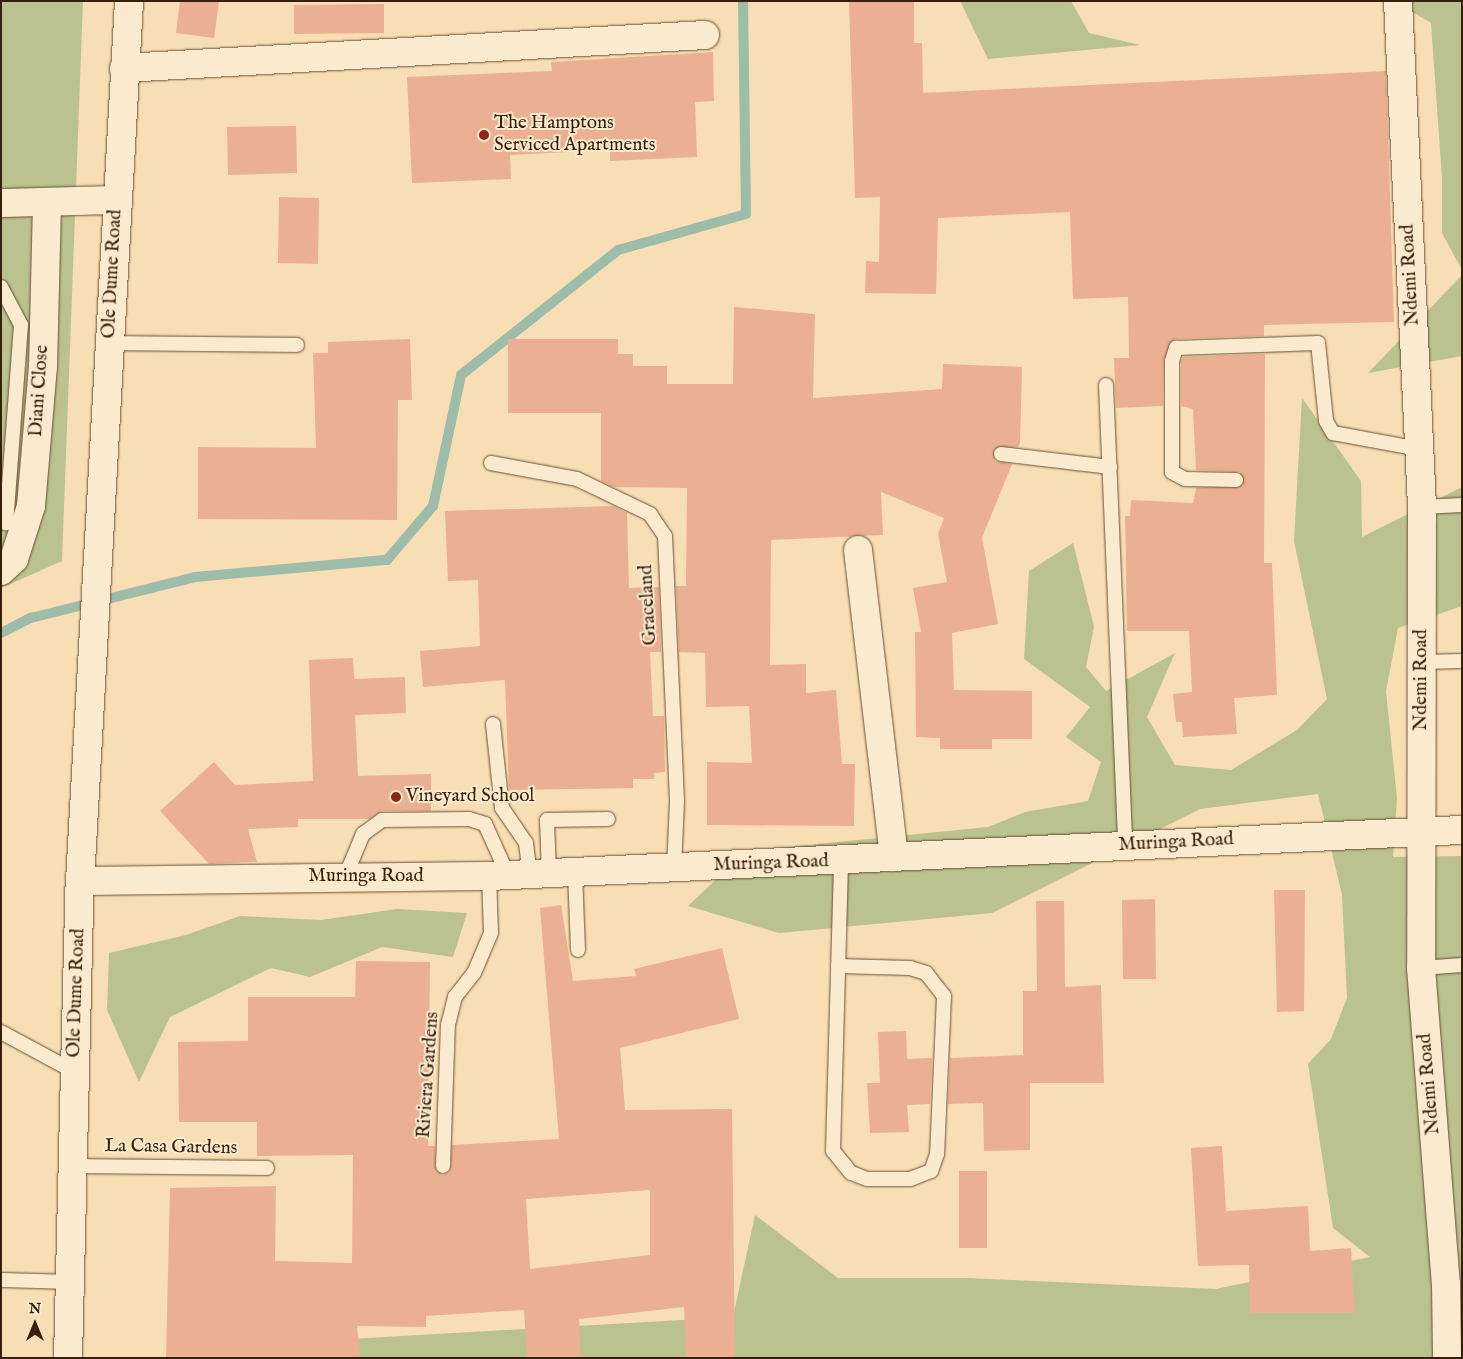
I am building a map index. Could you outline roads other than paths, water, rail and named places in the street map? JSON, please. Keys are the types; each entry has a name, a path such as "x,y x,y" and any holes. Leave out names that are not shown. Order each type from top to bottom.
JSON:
{"street":[{"name":"Ole Dume Road","path":"68,1358 75,1166 75,1072 80,881 97,630 98,546 129,1"},
{"name":"Ndemi Road","path":"1398,1 1422,507 1421,968 1454,1284 1447,1358"},
{"path":"124,68 705,36"},
{"path":"1,203 118,200"},
{"name":"Diani Close","path":"1,571 14,559 31,506 43,366 47,202"},
{"path":"858,550 894,857"},
{"name":"Muringa Road","path":"80,881 530,874 841,861 1462,830"}],"lane":[{"path":"1,287 22,325 6,523"},
{"path":"109,343 297,345"},
{"path":"1236,480 1185,479 1172,472 1172,361 1176,348 1318,343 1326,421 1333,433 1419,449"},
{"path":"1106,385 1125,846"},
{"path":"1001,454 1110,467"},
{"name":"Graceland","path":"491,463 577,479 650,514 664,536 677,802 674,867"},
{"path":"1422,507 1462,505"},
{"path":"1422,662 1462,661"},
{"path":"493,724 502,808 526,843 530,874"},
{"path":"345,877 363,834 382,820 470,819 485,824 530,874 578,950"},
{"path":"530,874 547,820 608,819"},
{"path":"838,966 910,968 926,973 944,996 937,1154 931,1171 910,1180 867,1180 851,1173 833,1151 838,966 841,861"},
{"name":"Riviera Gardens","path":"442,1166 448,1025 455,997 474,973 491,933 530,874"},
{"path":"1421,968 1462,965"},
{"path":"1,1032 75,1072"},
{"name":"La Casa Gardens","path":"75,1166 268,1168"},
{"path":"1,1280 72,1282"}],"waterway":[{"path":"1,633 31,618 195,577 387,560 433,506 461,375 618,250 746,214 743,1"}],"place":[{"name":"The Hamptons Serviced Apartments","path":"484,135"},
{"name":"Vineyard School","path":"396,797"}]}
